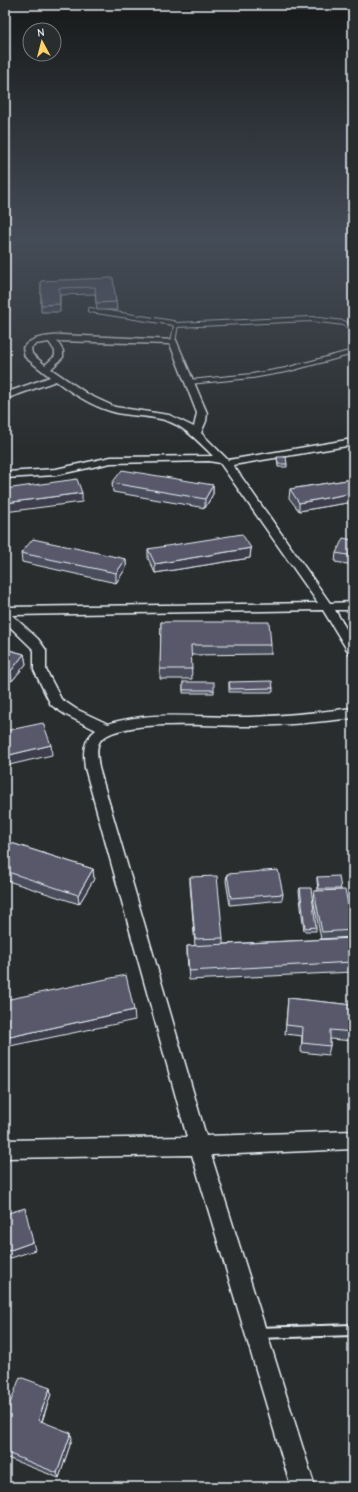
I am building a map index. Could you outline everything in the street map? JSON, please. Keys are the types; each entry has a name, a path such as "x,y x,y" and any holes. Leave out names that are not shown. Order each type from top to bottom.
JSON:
{"street":[{"path":"196,433 201,421 202,413 173,342 60,338 33,342 27,348 28,355 45,370 98,403 122,412 165,416 180,422 196,433 224,461 327,607 353,650"},
{"path":"45,370 59,357 59,351 51,339"},
{"path":"5,396 57,378"},
{"path":"5,475 56,472 111,460 209,458 224,461 353,442"},
{"path":"5,611 353,606"},
{"path":"5,615 34,642 40,650 40,670 56,702 71,712 108,730"},
{"path":"303,1487 257,1332 199,1146 92,768 90,749 95,738 108,730 128,724 155,721 236,722 312,718 353,713"},
{"path":"5,1149 199,1146 353,1140"}],"lane":[{"path":"90,310 167,322 176,326 311,319 344,323 353,329"},
{"path":"173,342 176,326"},
{"path":"189,382 252,376 286,370 353,352"},
{"path":"257,1332 353,1330"}],"building":[{"path":"277,457 286,457 287,464 278,464"},
{"path":"122,470 213,485 205,499 112,483"},
{"path":"77,479 82,493 5,503 5,489"},
{"path":"353,479 353,493 299,503 290,489"},
{"path":"242,534 251,548 155,564 148,549"},
{"path":"343,538 353,540 353,556 336,553"},
{"path":"33,539 126,559 116,573 21,553"},
{"path":"161,622 269,622 271,645 191,645 192,669 160,669"},
{"path":"5,649 24,654 11,671 5,670"},
{"path":"272,681 273,688 230,689 229,682"},
{"path":"183,682 214,682 214,690 183,690"},
{"path":"43,723 51,745 5,756 5,731"},
{"path":"5,841 93,869 78,895 5,871"},
{"path":"278,870 283,894 231,898 227,874"},
{"path":"217,876 223,938 195,939 190,877"},
{"path":"339,876 341,889 319,889 317,877"},
{"path":"300,888 311,888 316,927 305,928"},
{"path":"345,890 353,930 322,932 314,891"},
{"path":"353,938 353,962 189,971 187,946"},
{"path":"126,975 134,1010 5,1038 5,1000"},
{"path":"288,998 353,1005 353,1032 330,1030 330,1046 302,1043 303,1027 286,1025"},
{"path":"25,1208 33,1242 5,1252 5,1214"},
{"path":"20,1377 50,1388 38,1420 71,1433 57,1473 5,1452 5,1408 8,1409"}]}
